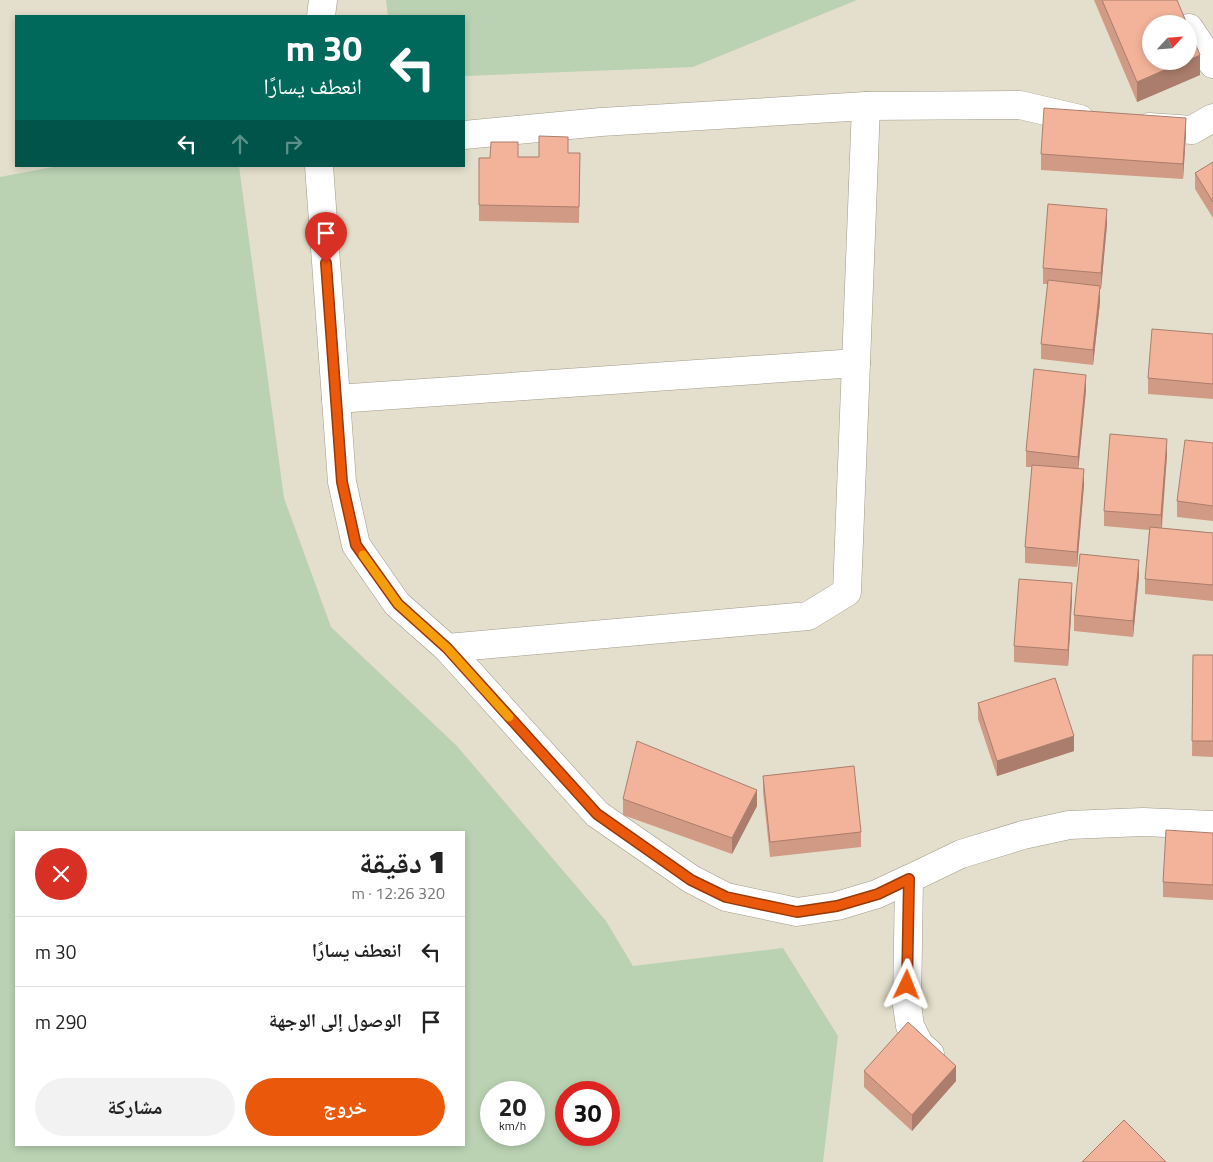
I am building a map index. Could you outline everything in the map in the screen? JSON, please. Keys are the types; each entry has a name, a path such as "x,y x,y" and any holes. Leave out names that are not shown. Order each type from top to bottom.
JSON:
{"street":[{"path":"321,15 322,0"},
{"path":"1198,40 1213,64"},
{"path":"465,135 600,122 866,106 1020,105 1115,124 1192,130 1213,118"},
{"path":"447,648 808,616 846,592 866,106"},
{"path":"319,167 342,482 356,545 398,604 447,648 597,814 691,880 726,897 797,912 837,906 878,894 961,854 1023,835 1069,825 1143,822 1213,825"},
{"path":"336,398 856,363"},
{"path":"909,879 907,1005 910,1026 919,1044 947,1071"}],"green space":[{"path":"386,0 857,0 693,67 465,76 465,15 388,15"},
{"path":"53,167 239,167 284,498 331,627 457,746 606,921 633,966 783,948 838,1036 823,1162 0,1162 0,177"}],"building":[{"path":"1102,0 1177,0 1183,15 1142,15 1142,70 1164,70 1137,82"},
{"path":"1044,108 1186,118 1183,164 1041,154"},
{"path":"539,136 568,137 568,153 580,153 579,207 479,205 479,158 490,158 491,142 518,142 518,157 539,157"},
{"path":"1213,162 1213,202 1195,173"},
{"path":"1048,204 1107,209 1101,273 1043,268"},
{"path":"1048,280 1100,286 1093,350 1041,344"},
{"path":"1152,329 1213,334 1213,384 1148,378"},
{"path":"1034,369 1086,375 1078,457 1026,451"},
{"path":"1110,434 1167,439 1161,515 1104,511"},
{"path":"1185,440 1213,443 1213,506 1177,501"},
{"path":"1032,465 1084,469 1077,552 1025,547"},
{"path":"1150,527 1213,533 1213,585 1145,579"},
{"path":"1080,554 1139,560 1133,621 1074,615"},
{"path":"1019,579 1072,583 1068,650 1014,646"},
{"path":"1193,655 1213,655 1213,741 1192,741"},
{"path":"1055,678 1074,736 997,761 978,703"},
{"path":"637,741 757,790 732,838 623,799"},
{"path":"854,766 861,832 770,842 763,776"},
{"path":"1166,830 1213,833 1213,885 1163,882"},
{"path":"908,1022 956,1066 912,1115 864,1071"},
{"path":"1124,1120 1166,1162 1082,1162"}],"slow traffic":[{"path":"363,555 398,604 447,648 509,717"}],"route":[{"path":"326,263 342,482 356,545 398,604 447,648 597,814 691,880 726,897 797,912 837,906 878,894 909,879 907,985"}]}
